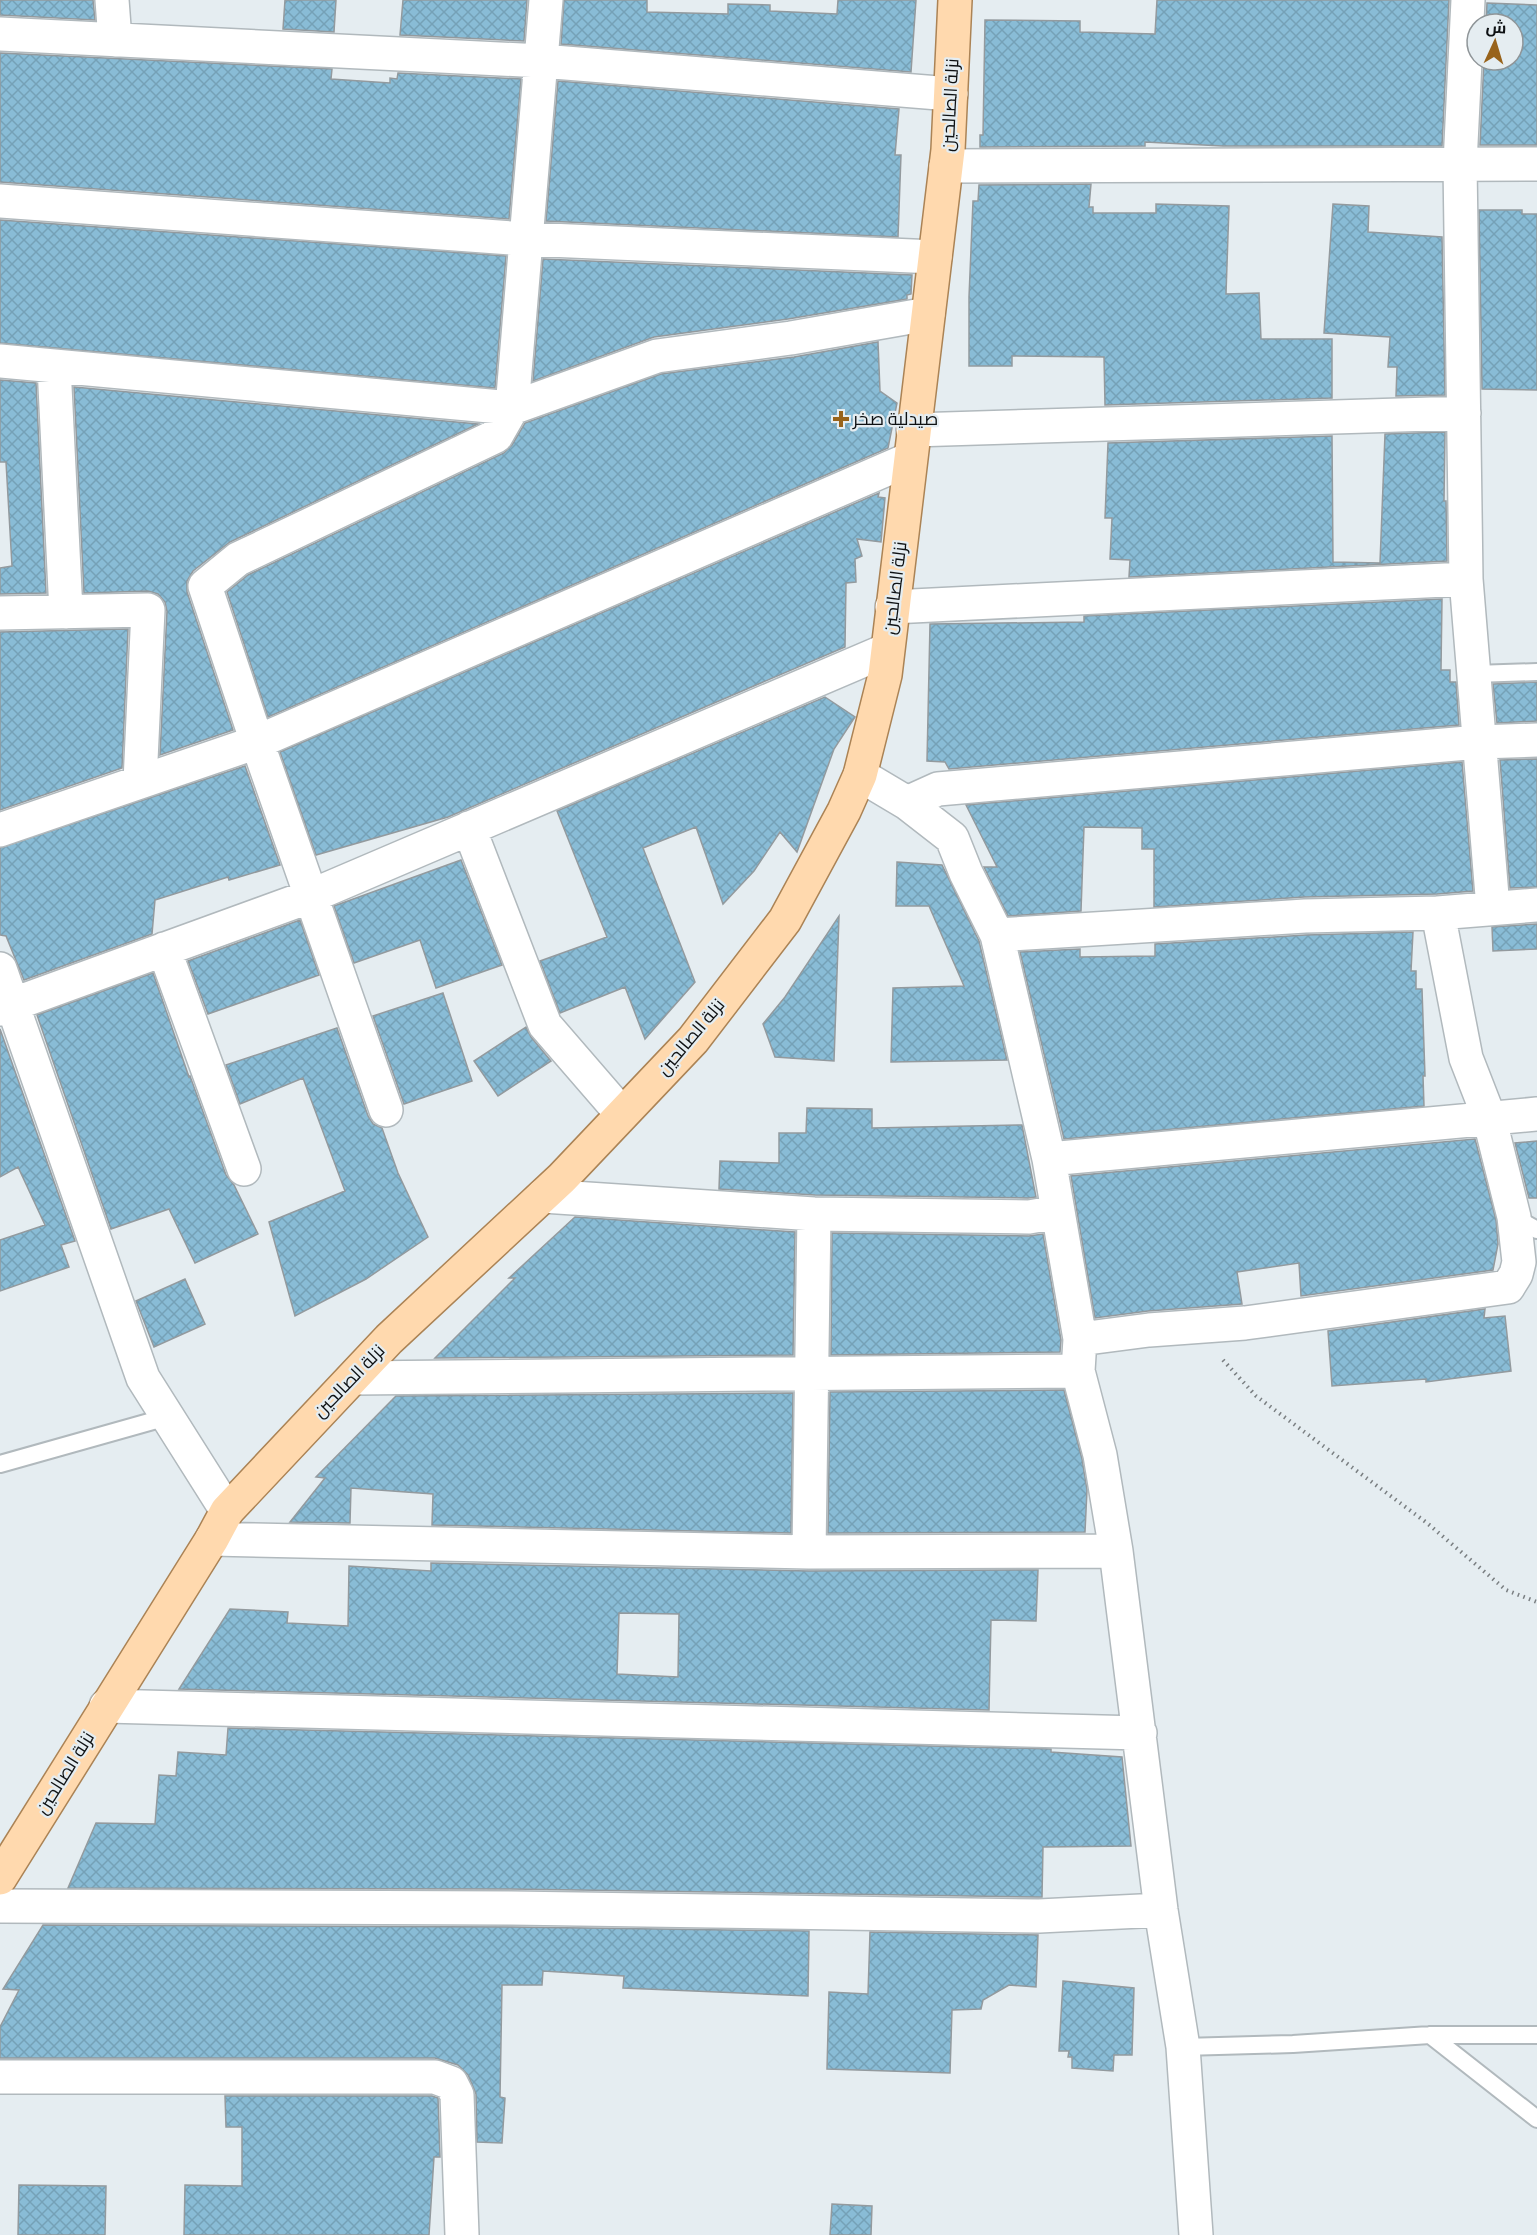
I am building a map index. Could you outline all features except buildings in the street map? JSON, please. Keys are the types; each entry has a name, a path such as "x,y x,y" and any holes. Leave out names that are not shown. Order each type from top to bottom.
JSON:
{"main road":[{"name":"نزلة الصالحين","path":"0,1878 219,1525 389,1339 543,1196 693,1040 784,920 844,812 860,775 885,675 945,166 956,0"}],"street":[{"path":"112,0 115,40"},
{"path":"386,1110 205,586 238,559 496,435 512,408 546,0"},
{"path":"1468,0 1460,164 1466,579 1493,908"},
{"path":"0,34 541,61 951,94"},
{"path":"945,166 1537,164"},
{"path":"0,201 526,239 935,257"},
{"path":"0,361 512,408 657,356 791,338 928,314"},
{"path":"54,366 66,612"},
{"path":"0,830 257,742 912,445 1464,413"},
{"path":"892,607 1466,579"},
{"path":"0,613 148,610 140,782"},
{"path":"7,1007 311,896 887,650"},
{"path":"907,803 938,789 1479,742 1537,740"},
{"path":"860,775 907,803 952,838 966,873 997,935 1049,1159 1079,1355 1100,1455 1116,1551 1161,1910 1183,2047 1196,2235"},
{"path":"469,828 545,1025 622,1114"},
{"path":"997,935 1305,916 1438,913 1537,905"},
{"path":"353,1377 810,1374 1079,1355 1193,1326 1245,1323 1508,1287 1516,1274 1525,1223 1466,1058 1438,913"},
{"path":"164,949 244,1169"},
{"path":"0,969 7,1007 143,1378 167,1417 219,1525 809,1552 1116,1551"},
{"path":"1049,1159 1537,1114"},
{"path":"543,1196 814,1214 1029,1217 1058,1212"},
{"path":"809,1552 814,1214"},
{"path":"106,1706 1140,1733"},
{"path":"0,1906 511,1908 1039,1916 1161,1910"},
{"path":"0,2077 435,2077 451,2083 457,2095 462,2235"}],"lane":[{"path":"1474,674 1537,672"},
{"path":"0,1464 167,1417"},
{"path":"1183,2047 1293,2044 1430,2034 1537,2035"},
{"path":"1430,2034 1537,2119"}],"path":[{"path":"1193,1326 1256,1396 1427,1523 1506,1590 1537,1602"}],"place":[{"name":"صيدلية صخر","path":"841,419"}]}
